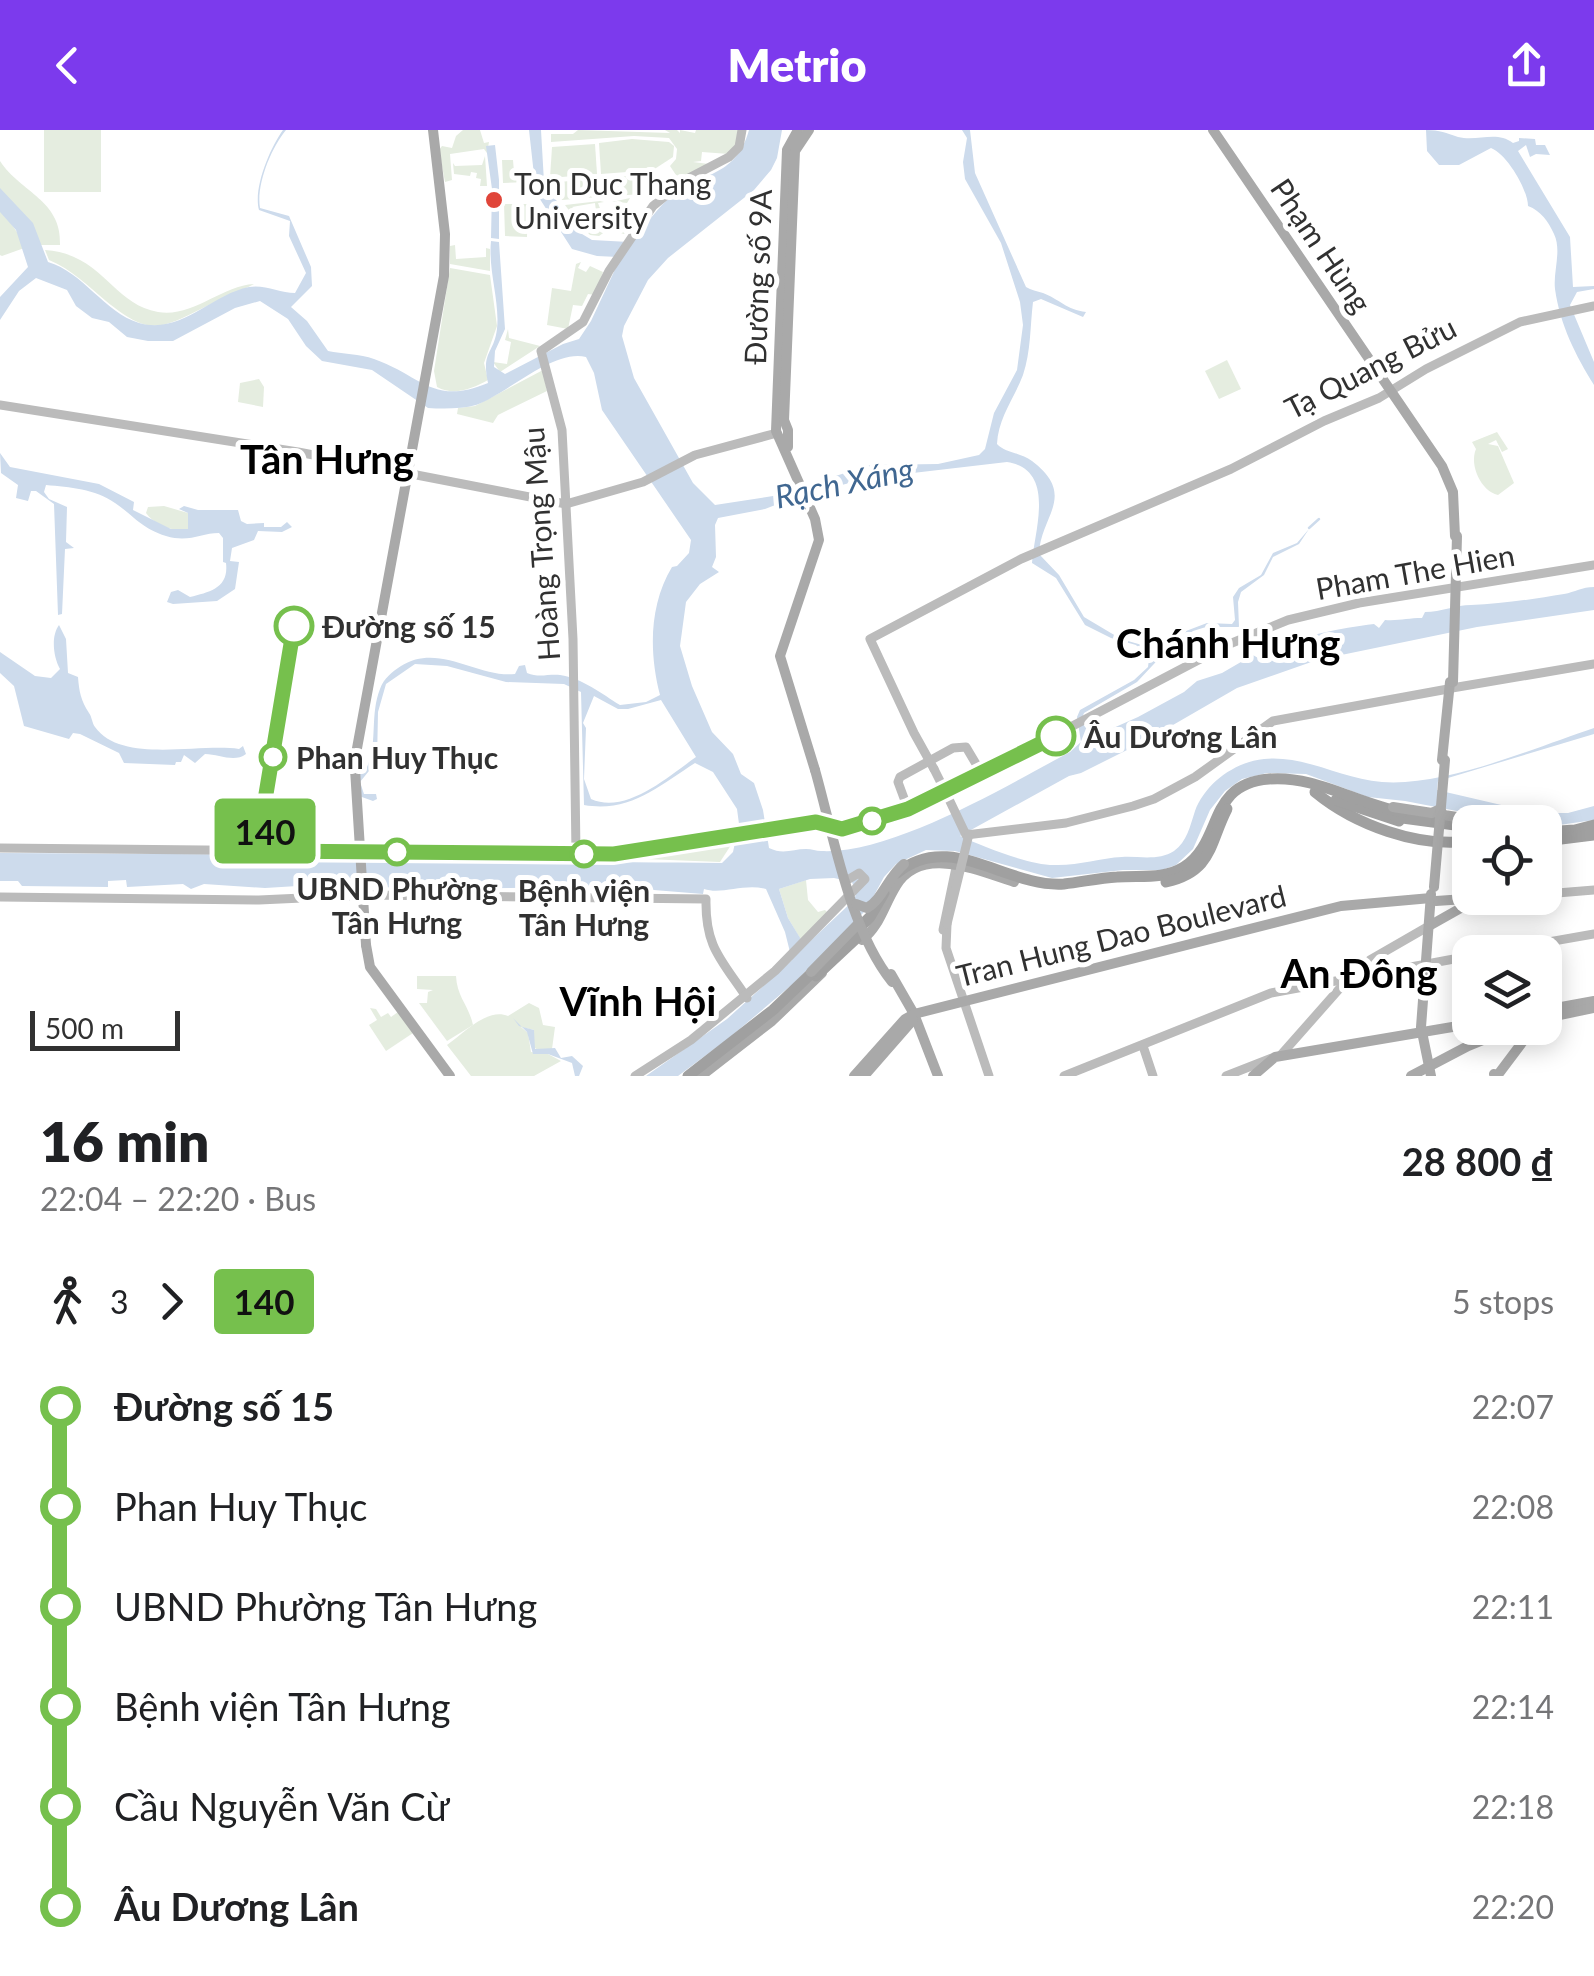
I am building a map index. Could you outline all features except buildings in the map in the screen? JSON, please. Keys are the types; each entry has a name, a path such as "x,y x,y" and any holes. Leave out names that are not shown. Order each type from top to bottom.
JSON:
{"highway":[{"path":"692,1076 768,1019 861,936 899,876 926,861 961,860 1048,888 1157,880 1176,874 1196,857 1218,809 1236,790 1264,779 1358,798 1452,833"},
{"path":"1304,785 1384,814 1452,827"},
{"path":"1358,798 1438,827 1452,826"},
{"path":"1562,834 1594,830"},
{"path":"906,862 942,855 1054,884 1176,874"},
{"path":"692,1076 805,978 861,936 894,876 924,858"},
{"path":"856,901 861,936"}],"main road":[{"path":"434,130 448,252 354,770 367,963 448,1076"},
{"name":"Hoàng Trọng Mậu","path":"578,854 576,692 564,430 546,371 544,350 583,322 633,233 662,198 698,172 729,158 738,147 743,130"},
{"name":"Đường số 9A","path":"786,271 795,151 810,130"},
{"name":"Phạm Hùng","path":"1213,130 1449,474 1458,503 1451,685 1438,827"},
{"name":"Đường số 9A","path":"792,136 787,150 782,432 822,533 783,656 816,770"},
{"name":"Tạ Quang Bửu","path":"932,764 870,639 1021,559 1228,470 1509,324 1594,305"},
{"path":"0,407 352,464"},
{"path":"0,407 75,414 568,505"},
{"path":"587,500 644,484 697,457 782,432"},
{"path":"408,476 568,505 627,489"},
{"name":"Pham The Hien","path":"982,774 1228,645 1288,620 1359,603 1594,565"},
{"path":"968,835 1070,822 1154,799 1195,777 1274,721 1451,685 1594,664"},
{"path":"0,848 628,852 818,822 842,829 908,809 982,774 970,751 963,746 898,779 908,809"},
{"path":"932,764 968,835 945,928"},
{"path":"816,770 856,901 867,908 874,904 888,878 906,862 938,853 961,860 945,928 946,948 989,1076"},
{"path":"816,770 870,946 895,983 883,1048 934,1072"},
{"path":"1431,1066 1424,1033 1429,926 1438,827 1444,815 1452,816"},
{"path":"1433,894 1438,827"},
{"path":"638,1076 746,997 856,901 866,876 861,872 847,875"},
{"path":"1562,893 1594,890"},
{"name":"Tran Hung Dao Boulevard","path":"883,1048 964,1003 1345,907 1433,894 1452,897"},
{"path":"0,898 261,900 382,896 706,900 707,933 714,951 746,997"},
{"path":"1280,1058 1306,1023 1382,951 1452,913"},
{"path":"1562,940 1594,934"},
{"path":"861,936 895,983"},
{"path":"861,936 895,983"},
{"path":"1064,1076 1270,994 1452,959"},
{"path":"692,1076 805,978"},
{"path":"1562,1008 1594,1004"},
{"path":"1562,1013 1594,1004"},
{"path":"1226,1076 1256,1070 1280,1058 1452,1028"},
{"path":"1412,1076 1484,1045"},
{"path":"1142,1046 1152,1076"}],"shaded area":[{"path":"44,130 101,130 101,192 44,192"},
{"path":"463,130 480,130 484,143 489,142 487,153 484,149 450,154 452,180 445,182 439,150 442,146 452,148"},
{"path":"578,130 739,130 738,141 729,154 702,152 701,161 693,162 709,164 680,181 670,166 677,149 669,138 634,136 551,142 551,134 573,134"},
{"path":"632,139 669,142 674,146 673,157 653,170 601,174 599,143"},
{"path":"595,144 597,174 550,178 552,147"},
{"path":"485,156 487,186 480,186 477,173 454,174 453,163 482,165"},
{"path":"502,160 513,160 514,172 528,172 528,182 503,183"},
{"path":"0,161 47,207 59,230 60,245 37,245 0,194"},
{"path":"651,174 653,193 603,197 602,178"},
{"path":"597,178 598,197 562,200 551,183"},
{"path":"630,198 627,203 618,202 624,215 621,230 628,223 624,218 630,219 631,211 638,212 624,234 614,231 618,229 616,221 601,223 600,231 606,231 599,236 590,235 573,217 576,213 565,205 600,201 604,202 598,203 601,211 615,210 616,202 612,202","holes":["595,203 596,211 591,212 592,221 598,224 597,232 589,229 580,218 582,215 572,207"]},
{"path":"504,204 528,204 527,237 505,236"},
{"path":"0,207 27,247 2,256 0,255"},
{"path":"455,245 456,259 486,257 486,248 490,249 490,271 450,264 450,246"},
{"path":"45,250 81,260 129,300 158,312 183,310 254,284 176,321 154,326 121,312 49,260"},
{"path":"581,262 578,268 586,272 590,266 603,272 595,295 588,294 582,306 573,305 568,329 547,325 552,288 571,291 576,264"},
{"path":"450,268 490,275 497,326 484,363 488,380 456,391 437,387 434,371"},
{"path":"508,329 509,338 540,346 500,372 493,362 507,364 511,342 505,340"},
{"path":"1227,360 1241,389 1219,399 1205,371"},
{"path":"543,370 547,391 498,415 493,423 457,414 458,408 475,406"},
{"path":"259,379 264,387 263,407 238,402 240,383"},
{"path":"1497,432 1508,449 1502,452 1496,440 1488,444 1498,446 1514,483 1498,495 1486,488 1478,476 1472,442"},
{"path":"164,506 188,513 188,529 165,527 146,513 148,507"},
{"path":"728,842 731,845 720,862 594,857"},
{"path":"806,880 808,900 818,912 825,910 829,914 801,940 788,918 779,889"},
{"path":"417,976 456,976 473,1025 447,1041 419,1003 427,1003 428,992 433,990 417,989"},
{"path":"529,1003 539,1008 543,1025 555,1027 552,1049 540,1051 533,1047 534,1030 521,1027 528,1033 531,1052 561,1061 534,1076 471,1076 447,1045 484,1018 508,1016"},
{"path":"370,1008 376,1009 381,1017 398,1012 413,1033 386,1051 369,1025 377,1020"}],"water":[{"name":"Rạch Xáng","path":"286,130 266,167 259,199 260,208 289,216 311,267 312,286 291,307 307,321 328,351 374,359 428,386 454,391 488,383 486,365 497,318 491,241 499,242 505,329 495,351 494,367 505,374 579,339 619,261 618,257 572,249 536,193 529,130 541,130 544,182 577,231 592,240 629,242 679,190 735,158 749,130 782,130 771,170 754,190 668,258 648,280 622,336 634,378 693,483 715,505 773,496 870,465 938,464 979,455 985,449 994,413 1017,370 1023,325 1020,302 1001,243 965,179 967,138 962,130 970,130 975,173 1026,287 1086,312 1083,317 1041,299 1033,302 1026,366 1003,417 997,444 1032,461 1053,485 1053,506 1039,554 1059,575 1084,617 1121,639 1142,645 1153,655 1186,631 1207,623 1232,624 1233,597 1239,588 1261,575 1273,553 1297,543 1309,529 1299,544 1273,557 1264,575 1241,592 1239,627 1193,631 1168,649 1137,682 1084,713 1081,721 1093,737 1253,655 1258,658 1313,635 1374,624 1379,628 1385,620 1422,618 1425,612 1541,598 1594,587 1594,610 1477,627 1317,660 1237,688 1147,740 1069,776 960,836 1007,855 1044,864 1162,856 1182,843 1200,801 1213,783 1253,761 1294,760 1367,780 1406,782 1489,764 1594,728 1594,734 1438,781 1437,790 1502,805 1452,805 1452,810 1368,797 1306,774 1267,773 1242,779 1225,791 1210,810 1193,849 1176,865 1162,870 1052,878 955,851 926,850 896,864 866,910 794,983 678,1076 646,1076 727,1019 792,960 785,932 766,889 704,889 703,894 617,887 418,889 330,884 265,888 204,884 191,889 183,884 127,887 126,880 108,881 108,887 22,886 18,881 0,881 0,853 542,856 545,860 567,861 722,863 733,852 739,824 737,809 713,772 695,763 630,801 584,805 581,692 564,684 506,682 447,666 415,664 386,684 378,712 377,761 360,782 364,794 376,794 377,799 359,796 358,774 365,771 369,761 380,689 391,673 415,660 444,659 501,674 515,674 519,666 525,665 527,673 576,679 620,705 646,702 660,695 654,663 655,613 664,582 672,567 689,553 691,540 602,410 594,373 586,357 573,356 545,366 476,405 428,408 372,370 322,361 288,319 260,301 235,308 173,341 148,341 127,337 109,322 92,318 76,306 67,290 36,278 19,291 0,320 0,297 28,267 16,230 0,212 0,188 33,223 48,262 72,274 115,310 139,323 168,324 249,287 295,293 306,273 289,236 290,221 259,210 258,191 268,157","holes":["1007,462 1023,467 1032,477 1039,504 1032,563 1056,578 1085,625 1136,645 1149,659 1148,667 1134,680 1080,710 1077,717 1081,742 1070,752 982,799 881,842 821,851 769,848 754,783 741,774 733,754 712,732 680,646 686,602 700,584 719,572 712,567 718,518 765,509 801,495 870,478","594,696 618,709 661,700 696,757 632,798 604,803 591,799 584,779 583,723","810,879 852,882 854,900 805,946 788,918 779,889"]},
{"path":"1426,130 1465,138 1500,137 1513,143 1519,138 1535,139 1536,145 1545,145 1550,155 1530,157 1526,145 1518,151 1570,237 1573,287 1594,286 1577,292 1570,305 1594,362 1594,385 1561,315 1555,289 1557,247 1544,217 1528,206 1524,191 1504,157 1491,148 1459,165 1439,165 1427,151"},
{"path":"495,145 499,239 491,238 492,189 486,146"},
{"path":"0,453 10,467 99,484 134,502 133,510 171,529 188,529 188,513 179,509 184,506 238,510 241,521 247,524 281,527 287,522 292,527 282,532 258,531 254,540 232,548 230,561 239,562 235,589 217,601 173,604 167,602 171,592 178,590 190,597 211,591 221,583 226,563 219,533 188,538 166,536 99,495 46,485 44,492 49,499 67,507 66,542 74,548 65,549 62,614 58,615 54,504 36,491 31,491 28,501 16,498 18,485 1,473"},
{"path":"59,625 66,639 68,673 78,677 82,700 94,725 107,738 141,749 243,746 246,754 231,758 205,754 195,763 184,755 175,765 124,763 119,753 80,734 73,733 69,739 24,726 14,686 0,673 0,652 35,676 51,678 60,669 54,646"},
{"path":"1594,806 1594,820 1562,825 1562,813"},
{"path":"522,1027 534,1030 535,1049 555,1048 561,1058 572,1056 583,1066 579,1076 575,1076 572,1063 548,1054 533,1054"}],"waterway":[{"path":"1309,528 1319,519"}],"bus line":[{"name":"140","path":"294,626 264,806 268,851 614,854 816,822 842,829 935,798 1056,736"}],"place":[{"name":"Ton Duc Thang University","path":"494,200"},
{"name":"Đường số 15","path":"294,626"},
{"name":"Âu Dương Lân","path":"1056,736"},
{"name":"Phan Huy Thục","path":"273,757"},
{"name":"UBND Phường Tân Hưng","path":"397,852"},
{"name":"Bệnh viện Tân Hưng","path":"584,854"}],"district":[{"name":"Tân Hưng","path":"327,459"},
{"name":"Chánh Hưng","path":"1228,643"},
{"name":"An Đông","path":"1359,973"},
{"name":"Vĩnh Hội","path":"638,1001"}]}
